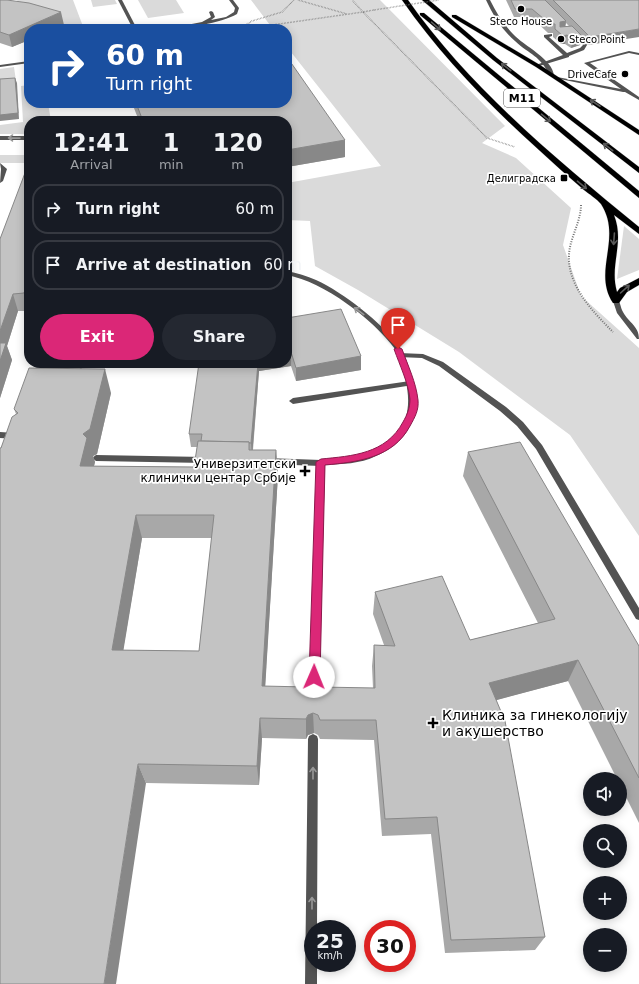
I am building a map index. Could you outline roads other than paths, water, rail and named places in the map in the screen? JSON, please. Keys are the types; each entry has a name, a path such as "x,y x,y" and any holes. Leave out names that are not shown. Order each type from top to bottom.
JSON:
{"highway":[{"name":"M11","path":"406,0 639,195"},
{"path":"406,0 416,16 466,74 516,126 556,163 639,231"},
{"name":"M11","path":"425,0 495,59 639,171"},
{"path":"425,0 555,76 639,133"},
{"path":"603,202 612,219 614,229 615,238 608,272 610,288 616,302"},
{"path":"616,302 623,290 639,281"}],"street":[{"path":"120,0 132,24"},
{"path":"193,24 234,15 237,8 231,0"},
{"path":"488,0 497,16 512,35 546,63 555,76 628,92 638,96"},
{"path":"203,22 213,17 211,12"},
{"path":"538,66 567,56 585,46 569,32 566,26"},
{"path":"550,34 546,36 567,56"},
{"path":"628,92 586,63 589,60 629,52 639,54"},
{"path":"0,66 24,63"},
{"path":"0,138 24,138"},
{"path":"0,165 4,169 0,181"},
{"path":"258,461 321,462 370,456 395,441 402,433 413,411 414,400 401,354 388,337 367,317 322,285 307,277 292,274"},
{"path":"616,302 624,320 639,337"},
{"path":"401,354 423,356 441,364 503,409 520,424 538,447 639,616"},
{"path":"293,401 410,383"},
{"path":"0,435 22,437"},
{"path":"96,458 212,460"},
{"path":"314,707 321,462"},
{"path":"311,984 313,739"}],"place":[{"name":"Steco House","path":"521,9"},
{"name":"Steco Point","path":"561,39"},
{"name":"DriveCafe","path":"625,74"},
{"name":"Делиградска","path":"564,178"},
{"name":"Универзитетски клинички центар Србије","path":"305,471"},
{"name":"Клиника за гинекологију и акушерство","path":"433,723"}]}
